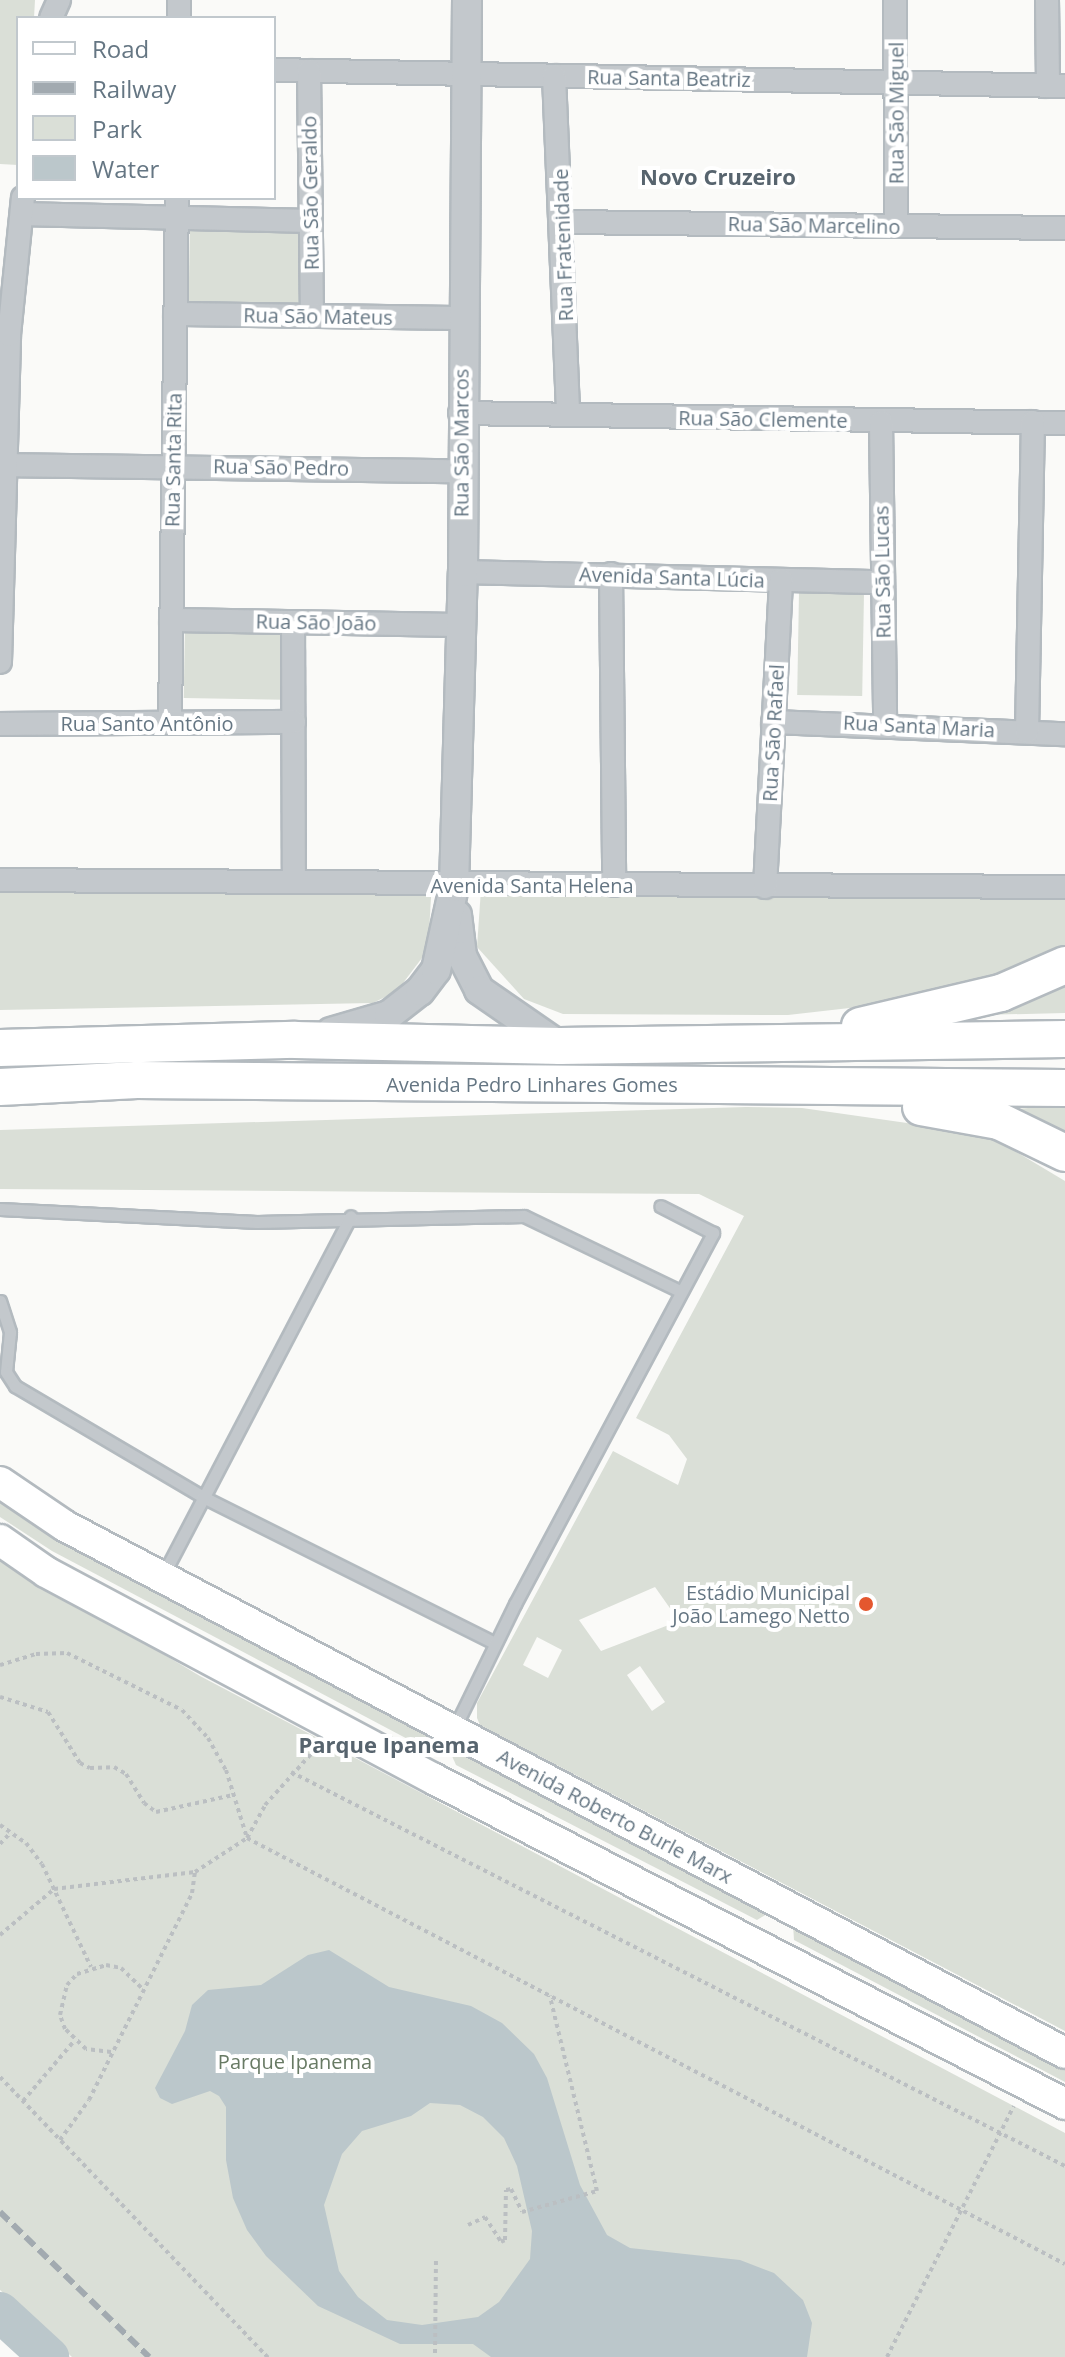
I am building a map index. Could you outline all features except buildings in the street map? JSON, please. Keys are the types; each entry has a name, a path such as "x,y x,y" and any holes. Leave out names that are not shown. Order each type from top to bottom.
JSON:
{"highway":[{"path":"796,1040 965,1003 1065,965"},
{"name":"Avenida Pedro Linhares Gomes","path":"0,1048 295,1040 560,1046 796,1040 1065,1039"},
{"name":"Avenida Pedro Linhares Gomes","path":"0,1087 137,1080 1065,1088"},
{"path":"721,1085 957,1110 1024,1131 1065,1153"}],"main road":[{"name":"Avenida Roberto Burle Marx","path":"0,1482 65,1526 1065,2053"},
{"path":"0,1540 46,1572 434,1779 1065,2104"},
{"path":"434,1779 453,1732"},
{"path":"771,1952 786,1906"}],"street":[{"name":"Rua São Marcos","path":"454,887 463,572 460,413 467,0"},
{"name":"Rua São Miguel","path":"895,0 896,226"},
{"path":"1047,0 1056,86"},
{"name":"Rua Santa Beatriz","path":"276,70 1056,86"},
{"name":"Rua São Geraldo","path":"309,71 312,316"},
{"name":"Rua Fratenidade","path":"554,76 564,222 568,415"},
{"path":"0,662 4,334 23,206 177,208 311,221"},
{"name":"Rua Santa Rita","path":"170,723 177,208"},
{"name":"Rua São Marcelino","path":"564,222 1065,228"},
{"name":"Rua São Mateus","path":"175,314 462,318"},
{"name":"Rua São Clemente","path":"460,413 1065,423"},
{"name":"Rua São Lucas","path":"881,422 885,723"},
{"path":"1027,732 1033,422"},
{"name":"Rua São Pedro","path":"4,472 173,465 460,471"},
{"name":"Avenida Santa Lúcia","path":"463,572 881,582"},
{"path":"611,574 614,885"},
{"name":"Rua São Rafael","path":"765,887 781,580"},
{"name":"Rua São João","path":"171,620 460,625"},
{"path":"293,622 294,880"},
{"name":"Rua Santo Antônio","path":"0,724 294,722"},
{"name":"Rua Santa Maria","path":"773,722 885,723 1065,734"},
{"name":"Avenida Santa Helena","path":"0,880 294,880 454,887 1065,887"},
{"path":"295,1040 389,1015 420,991 436,970 454,887"},
{"path":"454,887 462,956 479,990 560,1046"}],"lane":[{"path":"453,1732 495,1643 713,1233 660,1206"},
{"path":"0,1209 22,1214 138,1212 257,1222 351,1216 524,1216 680,1291"},
{"path":"162,1577 351,1216"},
{"path":"0,1301 10,1332 6,1372 15,1386 205,1498 495,1643"}],"path":[{"path":"0,1665 36,1654 67,1653 182,1710 208,1738 233,1795 247,1838 1065,2264"},
{"path":"0,1697 48,1712 80,1763 90,1768 114,1767 126,1774 144,1803 156,1812 233,1795"},
{"path":"0,1935 54,1889 195,1872 247,1838 291,1772 343,1730"},
{"path":"291,1772 1065,2166"},
{"path":"0,1825 42,1864 91,1967"},
{"path":"0,1844 11,1832"},
{"path":"60,2140 89,2100 192,1893 195,1872"},
{"path":"112,2052 86,2049 74,2041 60,2015 61,1999 77,1974 91,1967 121,1968 143,1989"},
{"path":"468,2225 485,2217 501,2242 505,2240 506,2190 511,2189 522,2212 597,2191 550,1996"},
{"path":"23,2101 74,2041"},
{"path":"0,2077 268,2357"},
{"path":"887,2357 1017,2100"},
{"path":"435,2353 436,2259"}],"green space":[{"path":"0,0 35,0 34,16 16,16 16,165 0,164"},
{"path":"190,221 305,223 304,307 189,305"},
{"path":"799,592 864,593 862,696 797,695"},
{"path":"185,625 284,627 283,700 184,698"},
{"path":"432,880 428,950 397,991 373,1003 0,1010 0,886"},
{"path":"481,889 1065,895 1065,954 964,995 788,1015 563,1014 524,999 477,947"},
{"path":"1065,983 1065,1013 980,1015"},
{"path":"1065,1105 1065,1137 1004,1110"},
{"path":"746,1107 802,1108 963,1131 998,1141 1065,1181 1065,2031 480,1725 477,1718 477,1703 613,1451 678,1485 687,1459 669,1435 636,1418 744,1216 699,1194 0,1189 0,1130","holes":["655,1587 679,1621 601,1651 579,1620","537,1637 562,1650 548,1678 523,1665","640,1666 665,1702 652,1711 627,1675"]},
{"path":"0,1496 431,1735 429,1741 417,1744 52,1551 0,1517"},
{"name":"Parque Ipanema","path":"0,1557 200,1676 1065,2133 1065,2357 72,2357 0,2290"},
{"path":"461,1746 768,1908 767,1914 757,1920 456,1765 452,1756"},
{"path":"793,1924 1065,2061 1065,2082 794,1940"}],"water":[{"path":"329,1950 389,1987 471,2006 502,2023 534,2054 547,2078 580,2185 607,2235 630,2248 740,2260 774,2273 803,2300 812,2323 807,2357 491,2357 473,2344 400,2344 318,2306 266,2256 247,2230 233,2198 226,2160 226,2107 219,2096 210,2091 172,2104 160,2098 155,2088 185,2031 192,2005 208,1990 261,1985 308,1955","holes":["430,2103 460,2105 483,2117 504,2138 517,2166 532,2231 530,2259 499,2302 478,2317 422,2325 387,2320 358,2297 339,2271 324,2205 342,2154 362,2131 411,2116"]}],"waterway":[{"path":"0,2312 49,2357"}],"railway":[{"path":"0,2212 149,2357"}],"place":[{"name":"Estádio Municipal João Lamego Netto","path":"866,1604"}],"district":[{"name":"Novo Cruzeiro","path":"718,177"},
{"name":"Parque Ipanema","path":"389,1745"}]}
